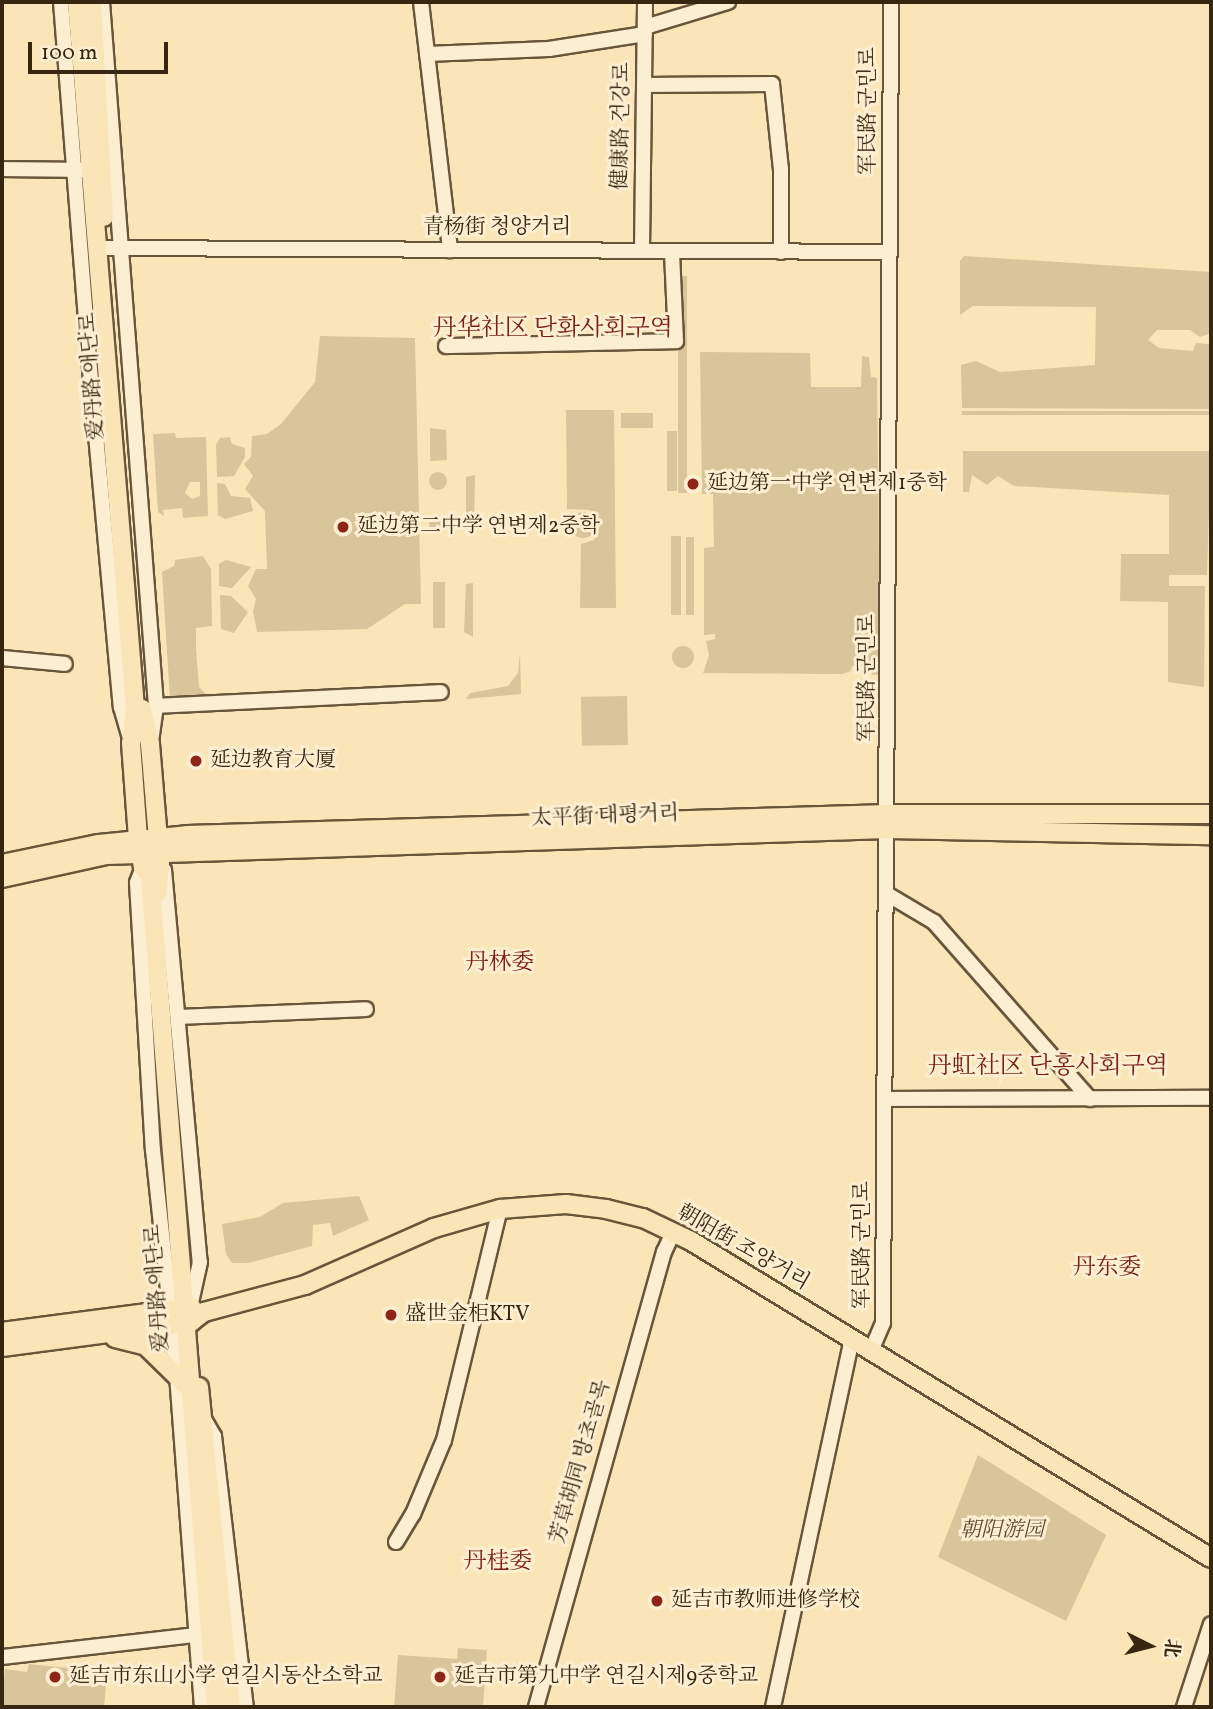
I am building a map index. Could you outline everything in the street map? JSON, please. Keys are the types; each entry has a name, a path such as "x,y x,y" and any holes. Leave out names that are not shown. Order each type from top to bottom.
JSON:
{"main road":[{"name":"爱丹路 애단로","path":"77,2 82,170 135,708 131,743 144,801 149,852 157,876 184,1316 182,1381 216,1707"},
{"name":"爱丹路 애단로","path":"92,2 113,248 143,728 150,744 144,801"},
{"name":"太平街 태평거리","path":"2,878 107,855 149,852 888,822 1211,814"},
{"name":"太平街 태평거리","path":"888,822 1211,835"},
{"name":"太平街 태평거리","path":"2,864 149,852"},
{"name":"朝阳街 조양거리","path":"2,1347 101,1335 304,1285 434,1228 500,1209 545,1204 592,1206 643,1218 674,1231 1211,1558"},
{"name":"爱丹路 애단로","path":"184,1316 203,1416 231,1707"},
{"name":"朝阳街 조양거리","path":"2,1332 184,1316"},
{"path":"101,1335 146,1346 182,1381"}],"street":[{"name":"爱丹路 애단로","path":"61,2 82,170"},
{"name":"爱丹路 애단로","path":"102,2 113,248 156,706 150,744"},
{"path":"421,2 450,250"},
{"name":"健康路 건강로","path":"642,250 645,2"},
{"path":"427,54 549,49 645,31 728,2"},
{"name":"军民路 군민로","path":"871,1351 883,1323 891,2"},
{"path":"643,85 772,85 780,155 781,252"},
{"path":"2,169 82,170"},
{"name":"青杨街 청양거리","path":"113,248 888,252"},
{"path":"446,346 676,341 673,252"},
{"path":"2,658 65,664"},
{"path":"156,706 441,692"},
{"name":"爱丹路 애단로","path":"149,852 166,875 200,1262 184,1316"},
{"name":"爱丹路 애단로","path":"149,852 137,883 139,910 184,1316"},
{"path":"887,894 934,922 1090,1099"},
{"path":"179,1017 366,1009"},
{"path":"885,1100 1211,1098"},
{"path":"396,1542 413,1514 444,1440 500,1209"},
{"name":"芳草胡同 방초골목","path":"536,1707 582,1532 664,1252 674,1231"},
{"name":"军民路 군민로","path":"773,1707 852,1338"},
{"name":"爱丹路 애단로","path":"182,1381 194,1636 202,1707"},
{"name":"爱丹路 애단로","path":"203,1416 214,1436 246,1707"},
{"path":"1184,1707 1211,1624"},
{"path":"2,1657 194,1636"}],"green space":[{"path":"964,256 1211,272 1211,333 1200,337 1190,330 1157,330 1148,340 1159,348 1193,351 1196,343 1209,344 1211,409 962,408 961,365 976,361 1000,372 1095,365 1096,307 973,306 960,315 960,261"},
{"path":"678,276 687,276 687,493 678,493"},
{"path":"320,336 415,338 421,604 405,604 367,629 257,632 253,611 256,599 248,586 256,569 267,569 265,511 245,489 253,476 244,464 251,457 252,436 267,434 281,424 315,382"},
{"path":"700,352 810,353 811,387 861,387 862,356 869,357 871,377 877,378 880,675 866,674 866,666 852,666 851,671 842,674 703,673 709,655 706,641 715,639 715,634 704,635 704,548 714,547 713,494 702,494"},
{"path":"566,410 614,410 616,608 580,608 581,544 594,540 600,526 590,510 567,509"},
{"path":"962,411 1211,411 1211,415 962,415"},
{"path":"621,413 653,413 653,428 621,428"},
{"path":"430,428 446,430 447,460 430,461"},
{"path":"667,431 677,431 677,491 667,491"},
{"path":"175,433 176,438 206,437 208,516 183,518 182,508 163,510 164,516 158,512 153,434","holes":["190,482 200,482 200,496 192,499 185,493"]},
{"path":"230,437 232,444 245,448 245,457 234,476 217,477 216,445 220,438"},
{"path":"963,451 1211,451 1207,575 1169,575 1169,586 1205,586 1204,687 1168,682 1168,602 1120,601 1121,554 1169,554 1169,495 1014,486 998,476 987,485 972,475 969,492 963,492"},
{"path":"438,472 444,475 447,481 444,487 438,490 432,487 429,481 432,475"},
{"path":"475,475 474,529 466,529 466,477"},
{"path":"217,483 225,484 231,496 250,498 253,511 225,519 218,515"},
{"path":"583,512 592,516 596,525 592,534 583,538 574,534 570,525 574,516"},
{"path":"438,515 444,518 447,524 444,530 438,533 432,530 429,524 432,518"},
{"path":"671,536 681,536 681,615 671,615"},
{"path":"686,537 694,537 694,615 686,615"},
{"path":"203,556 211,569 212,626 196,628 196,648 199,687 209,697 170,699 162,572 174,566 175,560"},
{"path":"226,560 251,567 232,588 219,586 219,564"},
{"path":"433,582 445,582 445,628 433,628"},
{"path":"473,583 473,637 464,632 466,584"},
{"path":"220,595 231,596 248,612 234,633 221,629"},
{"path":"679,646 687,646 694,653 694,661 687,668 679,668 672,661 672,653"},
{"path":"520,653 521,694 466,699 470,693 508,686 518,673"},
{"path":"627,696 628,745 582,746 581,697"},
{"path":"359,1196 369,1220 333,1236 330,1223 313,1225 312,1246 248,1263 232,1263 226,1254 222,1224 260,1217 283,1203"},
{"name":"朝阳游园","path":"978,1455 1106,1535 1066,1621 938,1557"},
{"path":"458,1648 487,1650 483,1707 394,1707 398,1655 457,1659"},
{"name":"延吉市东山小学 연길시동산소학교","path":"29,1664 107,1672 104,1707 2,1707 5,1669 27,1672"}],"place":[{"name":"延边第一中学 연변제1중학","path":"693,484"},
{"name":"延边第二中学 연변제2중학","path":"343,527"},
{"name":"延边教育大厦","path":"196,761"},
{"name":"盛世金柜KTV","path":"391,1315"},
{"name":"延吉市教师进修学校","path":"657,1601"},
{"name":"延吉市东山小学 연길시동산소학교","path":"55,1677"},
{"name":"延吉市第九中学 연길시제9중학교","path":"440,1677"}],"district":[{"name":"丹华社区 단화사회구역","path":"553,330"},
{"name":"丹林委","path":"500,963"},
{"name":"丹虹社区 단홍사회구역","path":"1048,1068"},
{"name":"丹东委","path":"1107,1268"},
{"name":"丹桂委","path":"498,1562"}]}
